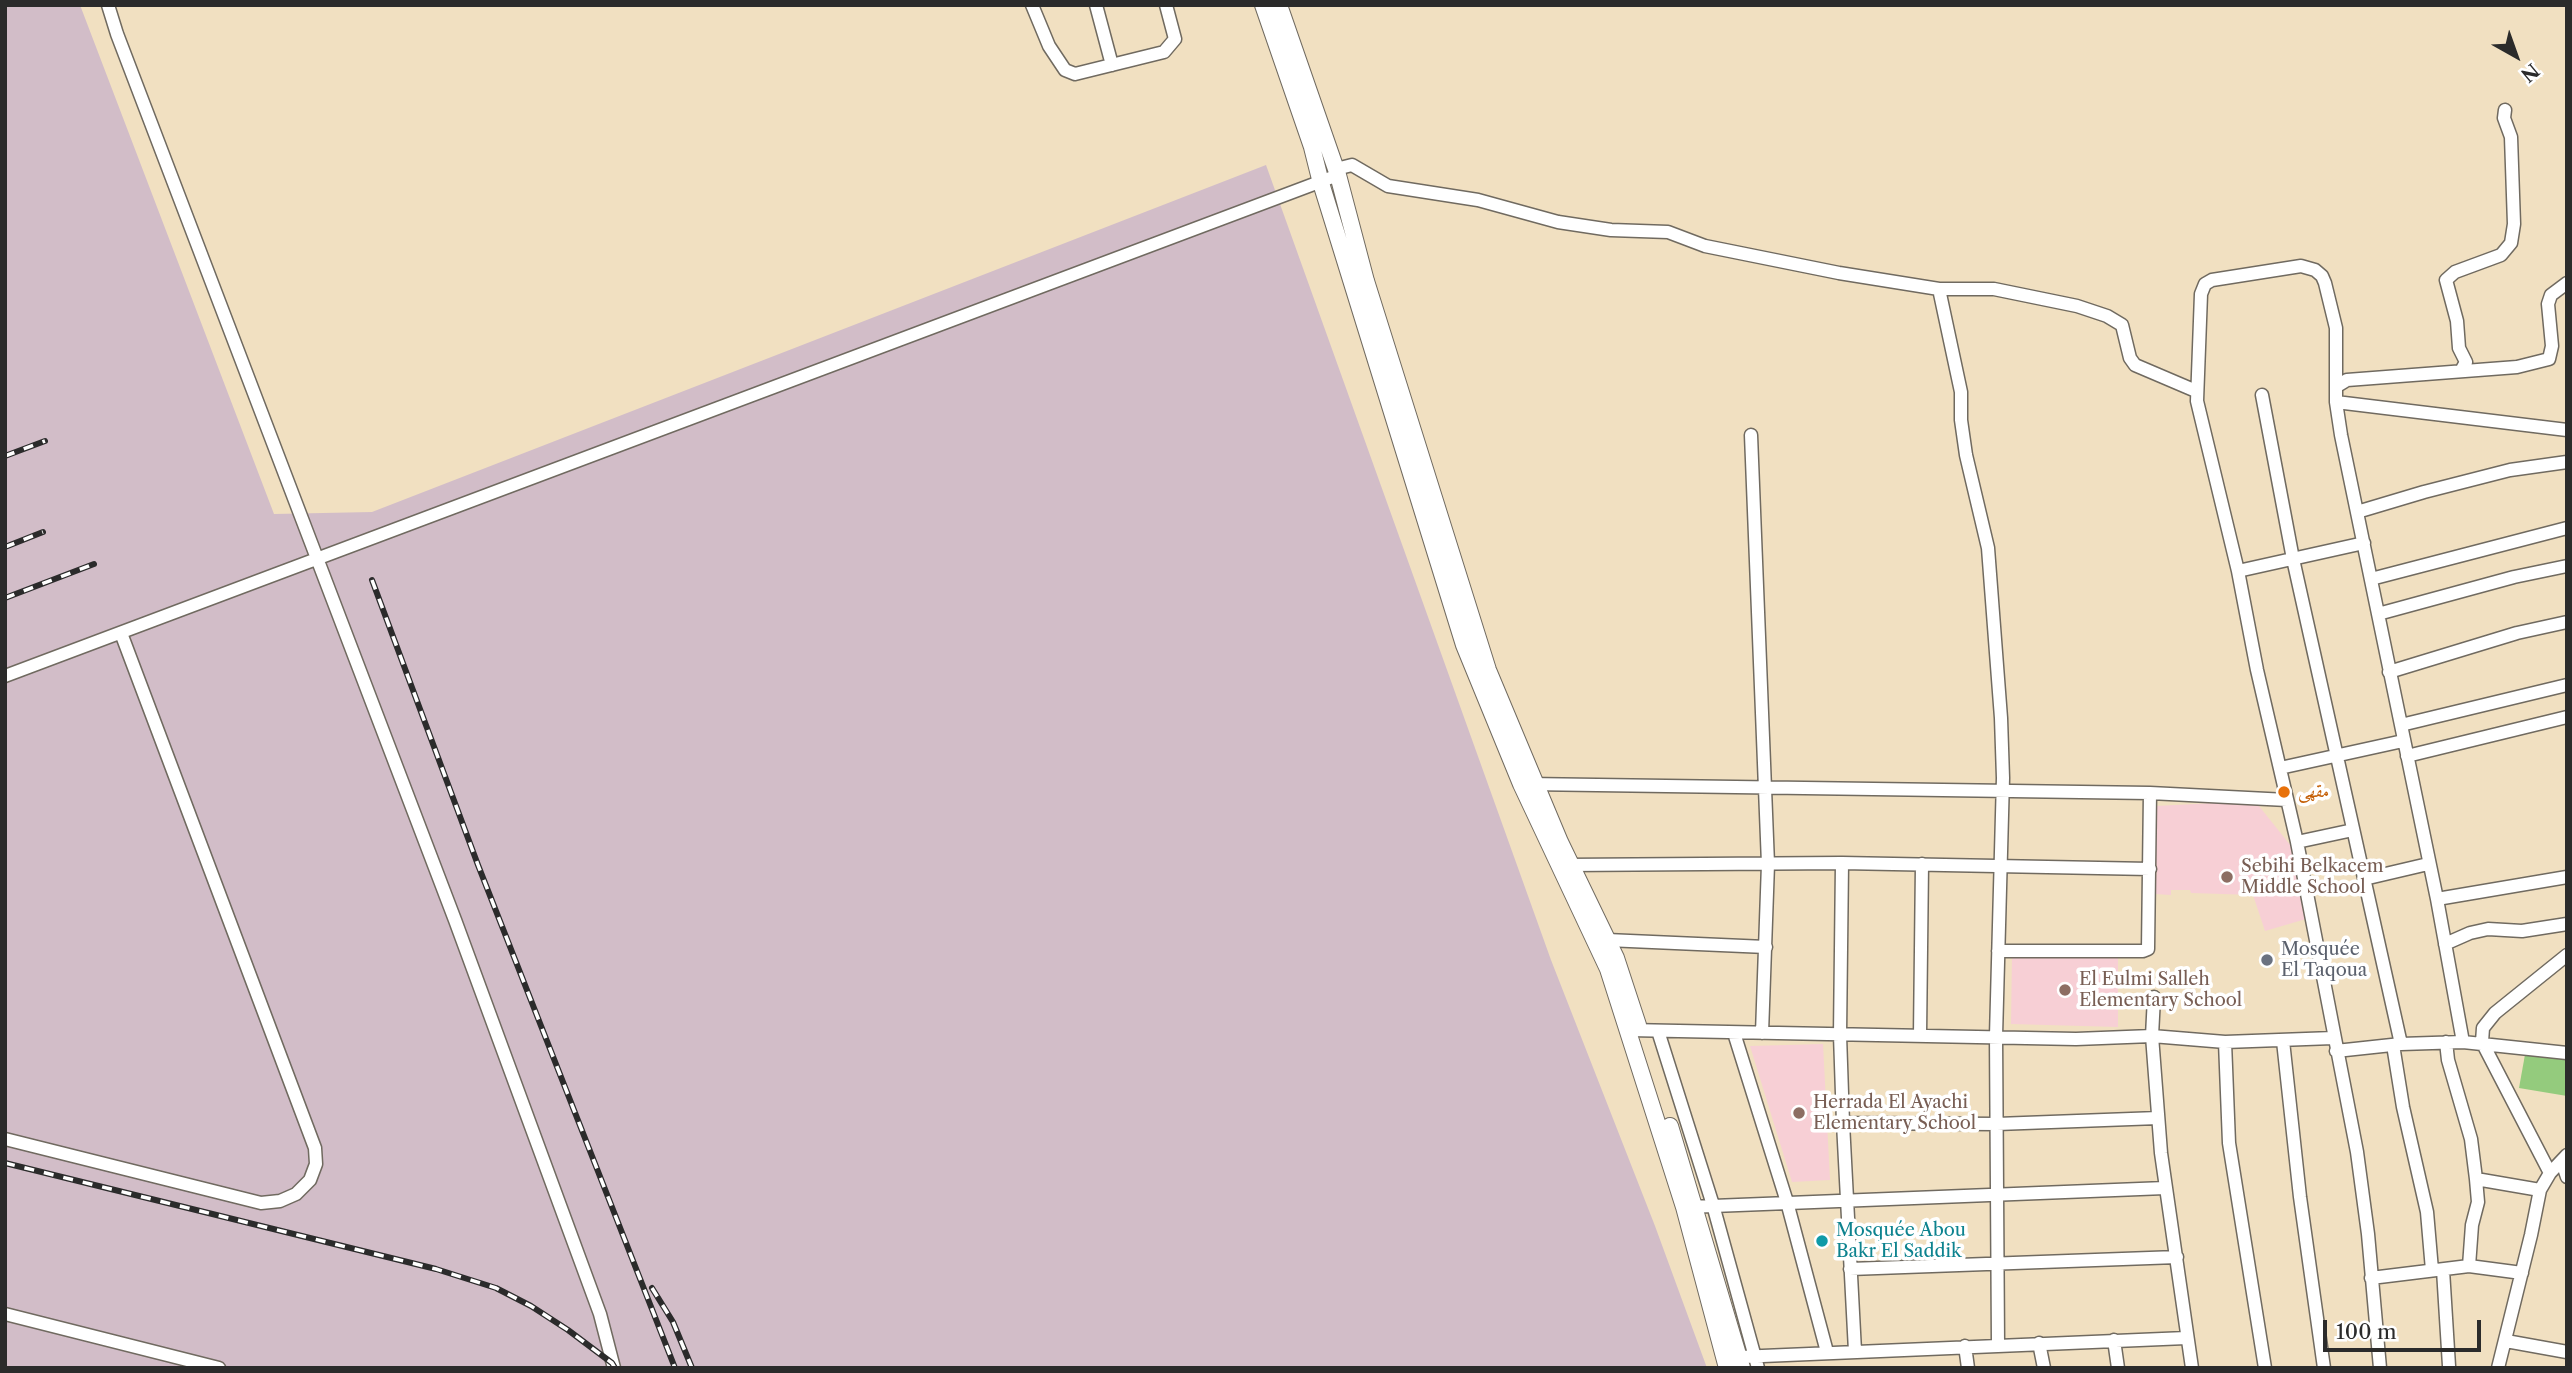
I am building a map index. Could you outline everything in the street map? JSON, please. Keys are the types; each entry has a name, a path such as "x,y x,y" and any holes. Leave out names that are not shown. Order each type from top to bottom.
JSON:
{"main road":[{"path":"1263,5 1312,148 1464,645 1602,941 1608,969 1634,1030 1744,1363"},
{"path":"1279,5 1337,172 1370,294 1480,644 1528,784"}],"street":[{"path":"108,5 499,1038 600,1314 614,1368"},
{"path":"1032,5 1049,46 1065,70 1075,74 1164,52 1171,47 1175,39 1166,5"},
{"path":"1096,5 1112,65"},
{"path":"2461,371 2466,362 2459,348 2457,321 2446,280 2455,272 2501,255 2511,243 2514,224 2511,137 2504,118 2505,110"},
{"path":"5,676 1321,183 1352,165 1388,186 1469,198 1558,222 1611,230 1668,232 1705,246 1839,273 1939,289 1994,289 2077,306 2107,316 2122,325 2130,358 2135,365 2196,391"},
{"path":"2380,1368 2368,1234 2357,1152 2334,1045 2297,842 2196,391 2202,294 2205,284 2220,278 2301,267 2315,270 2325,283 2335,318 2336,402 2437,899 2463,1042"},
{"path":"2337,386 2347,380 2517,366 2549,359 2552,337 2548,303 2551,295 2567,283"},
{"path":"1939,289 1961,392 1964,443 1990,561 2002,730 1996,1036 1998,1345"},
{"path":"2262,395 2293,559 2338,756 2397,1045 2403,1107 2438,1270 2449,1366"},
{"path":"2336,402 2567,430"},
{"path":"1751,435 1768,864 1762,1033"},
{"path":"2357,512 2510,470 2567,462"},
{"path":"2371,579 2567,528"},
{"path":"2238,571 2364,543"},
{"path":"2378,614 2514,577 2567,566"},
{"path":"2389,672 2517,633 2567,622"},
{"path":"5,1139 261,1203 280,1201 296,1194 310,1180 316,1164 315,1149 121,633"},
{"path":"2401,725 2567,685"},
{"path":"2407,756 2567,717"},
{"path":"2280,768 2403,741"},
{"path":"1528,784 2150,793 2287,800"},
{"path":"1998,951 2146,951 2149,947 2150,793"},
{"path":"2297,842 2353,830"},
{"path":"1566,865 1842,863 2150,869"},
{"path":"1842,863 1840,1035 1855,1350"},
{"path":"1920,1035 1922,864"},
{"path":"2364,879 2428,864"},
{"path":"2437,899 2567,877"},
{"path":"2445,944 2470,933 2488,929 2522,931 2567,924"},
{"path":"1602,941 1766,947"},
{"path":"2550,1173 2482,1042 2483,1028 2495,1013 2567,955"},
{"path":"2154,997 2152,1036 2165,1188 2192,1368"},
{"path":"1634,1030 2076,1039 2152,1036 2225,1042 2283,1041 2334,1045 2482,1042 2567,1053"},
{"path":"1658,1031 1713,1205 1744,1363 1855,1350 2186,1338"},
{"path":"1734,1033 1787,1202 1827,1352"},
{"path":"2283,1041 2300,1198 2323,1368"},
{"path":"2225,1042 2229,1143 2265,1368"},
{"path":"2446,1042 2448,1060 2471,1139 2476,1179 2478,1202 2472,1225 2469,1266"},
{"path":"1843,1123 1997,1124 2158,1118"},
{"path":"2498,1368 2540,1190 2550,1173 2565,1159"},
{"path":"2565,1159 2567,1177"},
{"path":"2476,1179 2540,1190"},
{"path":"1690,1206 2165,1188"},
{"path":"1850,1269 2177,1257"},
{"path":"2371,1278 2469,1266 2522,1273"},
{"path":"5,1314 219,1368"},
{"path":"2114,1340 2119,1368"},
{"path":"2506,1341 2567,1352"},
{"path":"2039,1343 2044,1368"},
{"path":"1965,1346 1968,1368"}],"shaded area":[{"path":"5,5 80,5 274,514 372,512 1266,165 1551,960 1655,1226 1707,1368 5,1368"},
{"name":"Sebihi Belkacem Middle School","path":"2255,801 2291,846 2306,919 2265,931 2253,895 2191,893 2190,890 2171,890 2171,895 2155,894 2155,806"},
{"name":"El Eulmi Salleh Elementary School","path":"2012,955 2118,956 2118,1027 2011,1024"},
{"name":"Herrada El Ayachi Elementary School","path":"1823,1044 1830,1180 1792,1182 1750,1046"}],"green space":[{"path":"2526,1049 2567,1055 2567,1096 2519,1088"}],"railway":[{"path":"5,456 45,441"},
{"path":"5,547 43,532"},
{"path":"5,598 94,564"},
{"path":"372,580 478,865 675,1368"},
{"path":"5,1163 436,1269 496,1288 568,1330 615,1368"},
{"path":"652,1288 673,1322 692,1368"}],"place":[{"name":"مقهى","path":"2284,792"},
{"name":"Sebihi Belkacem Middle School","path":"2227,877"},
{"name":"Mosquée El Taqoua","path":"2267,960"},
{"name":"El Eulmi Salleh Elementary School","path":"2065,990"},
{"name":"Herrada El Ayachi Elementary School","path":"1799,1113"},
{"name":"Mosquée Abou Bakr El Saddik","path":"1822,1241"}]}
